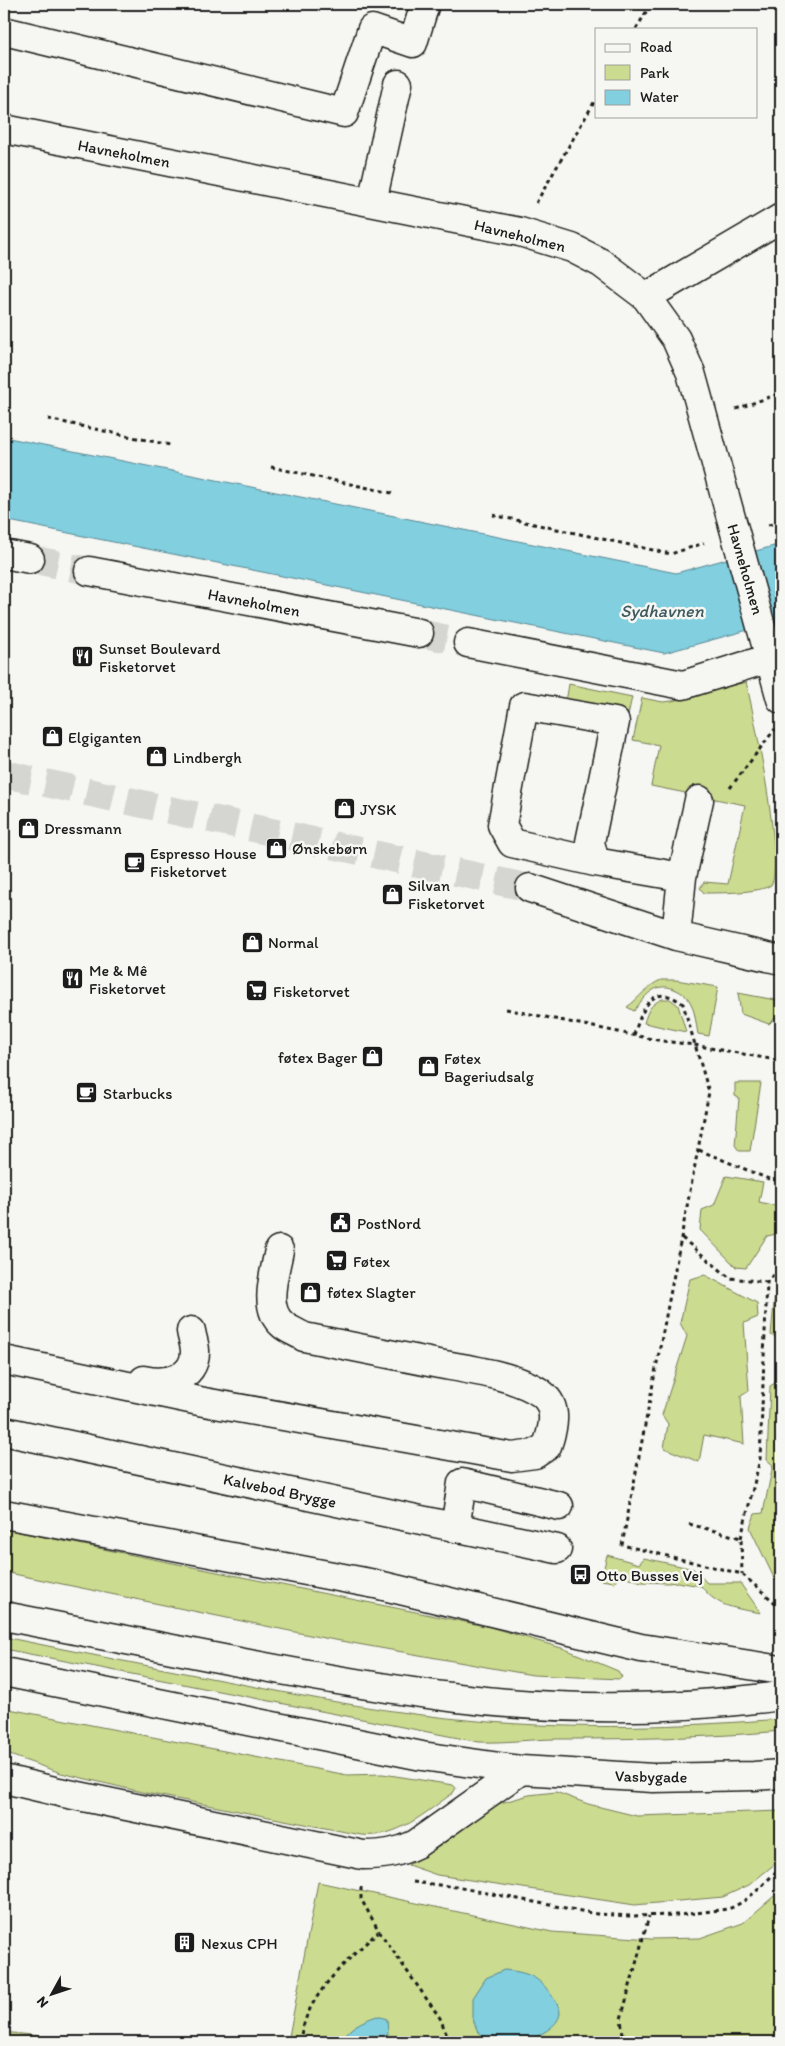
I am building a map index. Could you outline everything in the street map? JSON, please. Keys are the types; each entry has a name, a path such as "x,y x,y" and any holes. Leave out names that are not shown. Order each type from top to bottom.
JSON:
{"main road":[{"path":"4,31 344,113 372,29 413,43 425,4"},
{"path":"372,202 398,84"},
{"name":"Havneholmen","path":"4,129 520,232 572,248 601,263 646,297 676,339 691,373 738,541 770,640 781,699"},
{"path":"646,297 781,218"},
{"name":"Havneholmen","path":"89,571 418,633"},
{"path":"468,642 683,685 770,640"},
{"path":"595,862 590,842 614,722 524,706 502,825 512,843 595,862 682,877"},
{"path":"676,936 682,877 699,800"},
{"path":"530,888 676,936 781,960"},
{"path":"4,1360 204,1402 512,1457 535,1454 547,1446 554,1427 553,1409 542,1394 524,1385 486,1373 304,1337 282,1325 272,1311 272,1286 279,1250"},
{"path":"4,1351 153,1382 171,1382 185,1374 192,1364 196,1352 191,1331"},
{"name":"Kalvebod Brygge","path":"4,1431 557,1549"},
{"path":"455,1528 462,1484 559,1506"},
{"path":"4,1514 375,1584 641,1648 781,1670"},
{"path":"4,1616 374,1686 460,1698 570,1706 664,1705 781,1696"},
{"path":"4,1672 422,1756 520,1770"},
{"path":"4,1779 363,1855 381,1855 398,1852 416,1844 520,1770"},
{"name":"Vasbygade","path":"520,1770 653,1778 781,1774"}],"path":[{"path":"637,28 651,4"},
{"path":"520,232 595,101"},
{"path":"704,420 781,393"},
{"path":"48,419 170,445"},
{"path":"271,467 392,493"},
{"path":"493,516 671,554 738,541"},
{"path":"699,800 719,803 776,728"},
{"path":"634,1035 641,1012 646,1003 655,997 665,995 676,998 683,1004 709,1092 622,1545 742,1574 781,1608"},
{"path":"506,1010 662,1041 781,1061"},
{"path":"699,1150 771,1180 781,1179"},
{"path":"682,1238 730,1278 767,1282"},
{"path":"742,1574 741,1538 760,1459 767,1282 781,1266"},
{"path":"689,1524 741,1538"},
{"path":"363,1855 360,1872 361,1899 379,1931 440,2018 446,2033 445,2042"},
{"path":"422,1884 456,1887 597,1914 680,1915 728,1909 751,1896 781,1867"},
{"path":"624,2042 621,2019 648,1916"},
{"path":"300,2042 309,2010 336,1971 379,1931"}],"green space":[{"path":"746,682 767,788 774,849 774,872 771,885 766,888 739,892 704,893 700,888 704,882 728,884 745,805 651,786 659,745 633,740 642,698 663,702 672,701"},
{"path":"569,684 632,697 628,715 566,702"},
{"path":"661,980 676,980 718,987 709,1036 698,1034 694,1012 688,998 674,989 661,987 646,996 634,1011 627,1007 651,985"},
{"path":"738,993 781,1001 781,1012 769,1024 741,1014"},
{"path":"662,999 670,999 678,1005 686,1032 644,1023 650,1008"},
{"path":"735,1083 761,1083 750,1151 739,1151 735,1145 739,1098 735,1096"},
{"path":"726,1176 763,1182 759,1202 781,1207 781,1233 767,1236 746,1268 736,1267 700,1230 702,1210 714,1205"},
{"path":"705,1275 757,1303 758,1317 744,1323 749,1391 741,1396 744,1444 704,1435 699,1462 664,1448 668,1424 662,1415 687,1336 680,1323 690,1279"},
{"path":"781,1280 781,1582 775,1580 750,1528 755,1514 763,1513 773,1465 767,1460 770,1386 775,1383 779,1339 771,1335 776,1282"},
{"path":"4,1529 490,1627 565,1649 618,1671 622,1677 620,1679 533,1675 324,1638 4,1572"},
{"path":"607,1555 639,1564 644,1558 694,1569 707,1583 740,1583 761,1613 721,1603 701,1586 677,1582 642,1582 620,1575 614,1582 601,1580"},
{"path":"4,1637 296,1695 417,1714 478,1721 554,1726 667,1726 781,1719 781,1731 670,1738 549,1739 479,1742 4,1649"},
{"path":"4,1708 347,1775 383,1774 453,1785 456,1788 453,1793 410,1823 387,1833 361,1835 146,1793 61,1773 4,1753"},
{"path":"556,1792 588,1804 637,1816 781,1811 781,1859 749,1885 723,1897 635,1905 437,1875 408,1865 440,1846 497,1804 529,1795"},
{"path":"318,1882 552,1932 651,1939 700,1938 743,1923 781,1890 781,2042 288,2042"},
{"path":"4,2032 82,2041 85,2042 4,2042"}],"water":[{"name":"Sydhavnen","path":"4,437 676,573 781,544 781,621 664,653 4,520"},
{"path":"504,1970 531,1976 547,1989 559,2008 560,2013 555,2024 531,2039 511,2043 488,2042 477,2030 473,2019 473,1998 486,1978"},
{"path":"377,2016 387,2019 388,2034 384,2042 341,2042 347,2033 356,2026"}],"tunnel":[{"path":"30,559 89,571"},
{"path":"419,633 468,643"},
{"path":"4,774 530,888"}],"place":[{"name":"Sunset Boulevard Fisketorvet","path":"83,657"},
{"name":"Elgiganten","path":"52,737"},
{"name":"Lindbergh","path":"157,757"},
{"name":"JYSK","path":"344,809"},
{"name":"Dressmann","path":"28,828"},
{"name":"Ønskebørn","path":"276,848"},
{"name":"Espresso House Fisketorvet","path":"134,862"},
{"name":"Silvan Fisketorvet","path":"392,894"},
{"name":"Normal","path":"252,942"},
{"name":"Me & Mê Fisketorvet","path":"73,979"},
{"name":"Fisketorvet","path":"257,991"},
{"name":"føtex Bager","path":"373,1057"},
{"name":"Føtex Bageriudsalg","path":"428,1067"},
{"name":"Starbucks","path":"87,1093"},
{"name":"PostNord","path":"341,1223"},
{"name":"Føtex","path":"337,1261"},
{"name":"føtex Slagter","path":"311,1292"},
{"name":"Otto Busses Vej","path":"580,1575"},
{"name":"Nexus CPH","path":"185,1943"}]}
